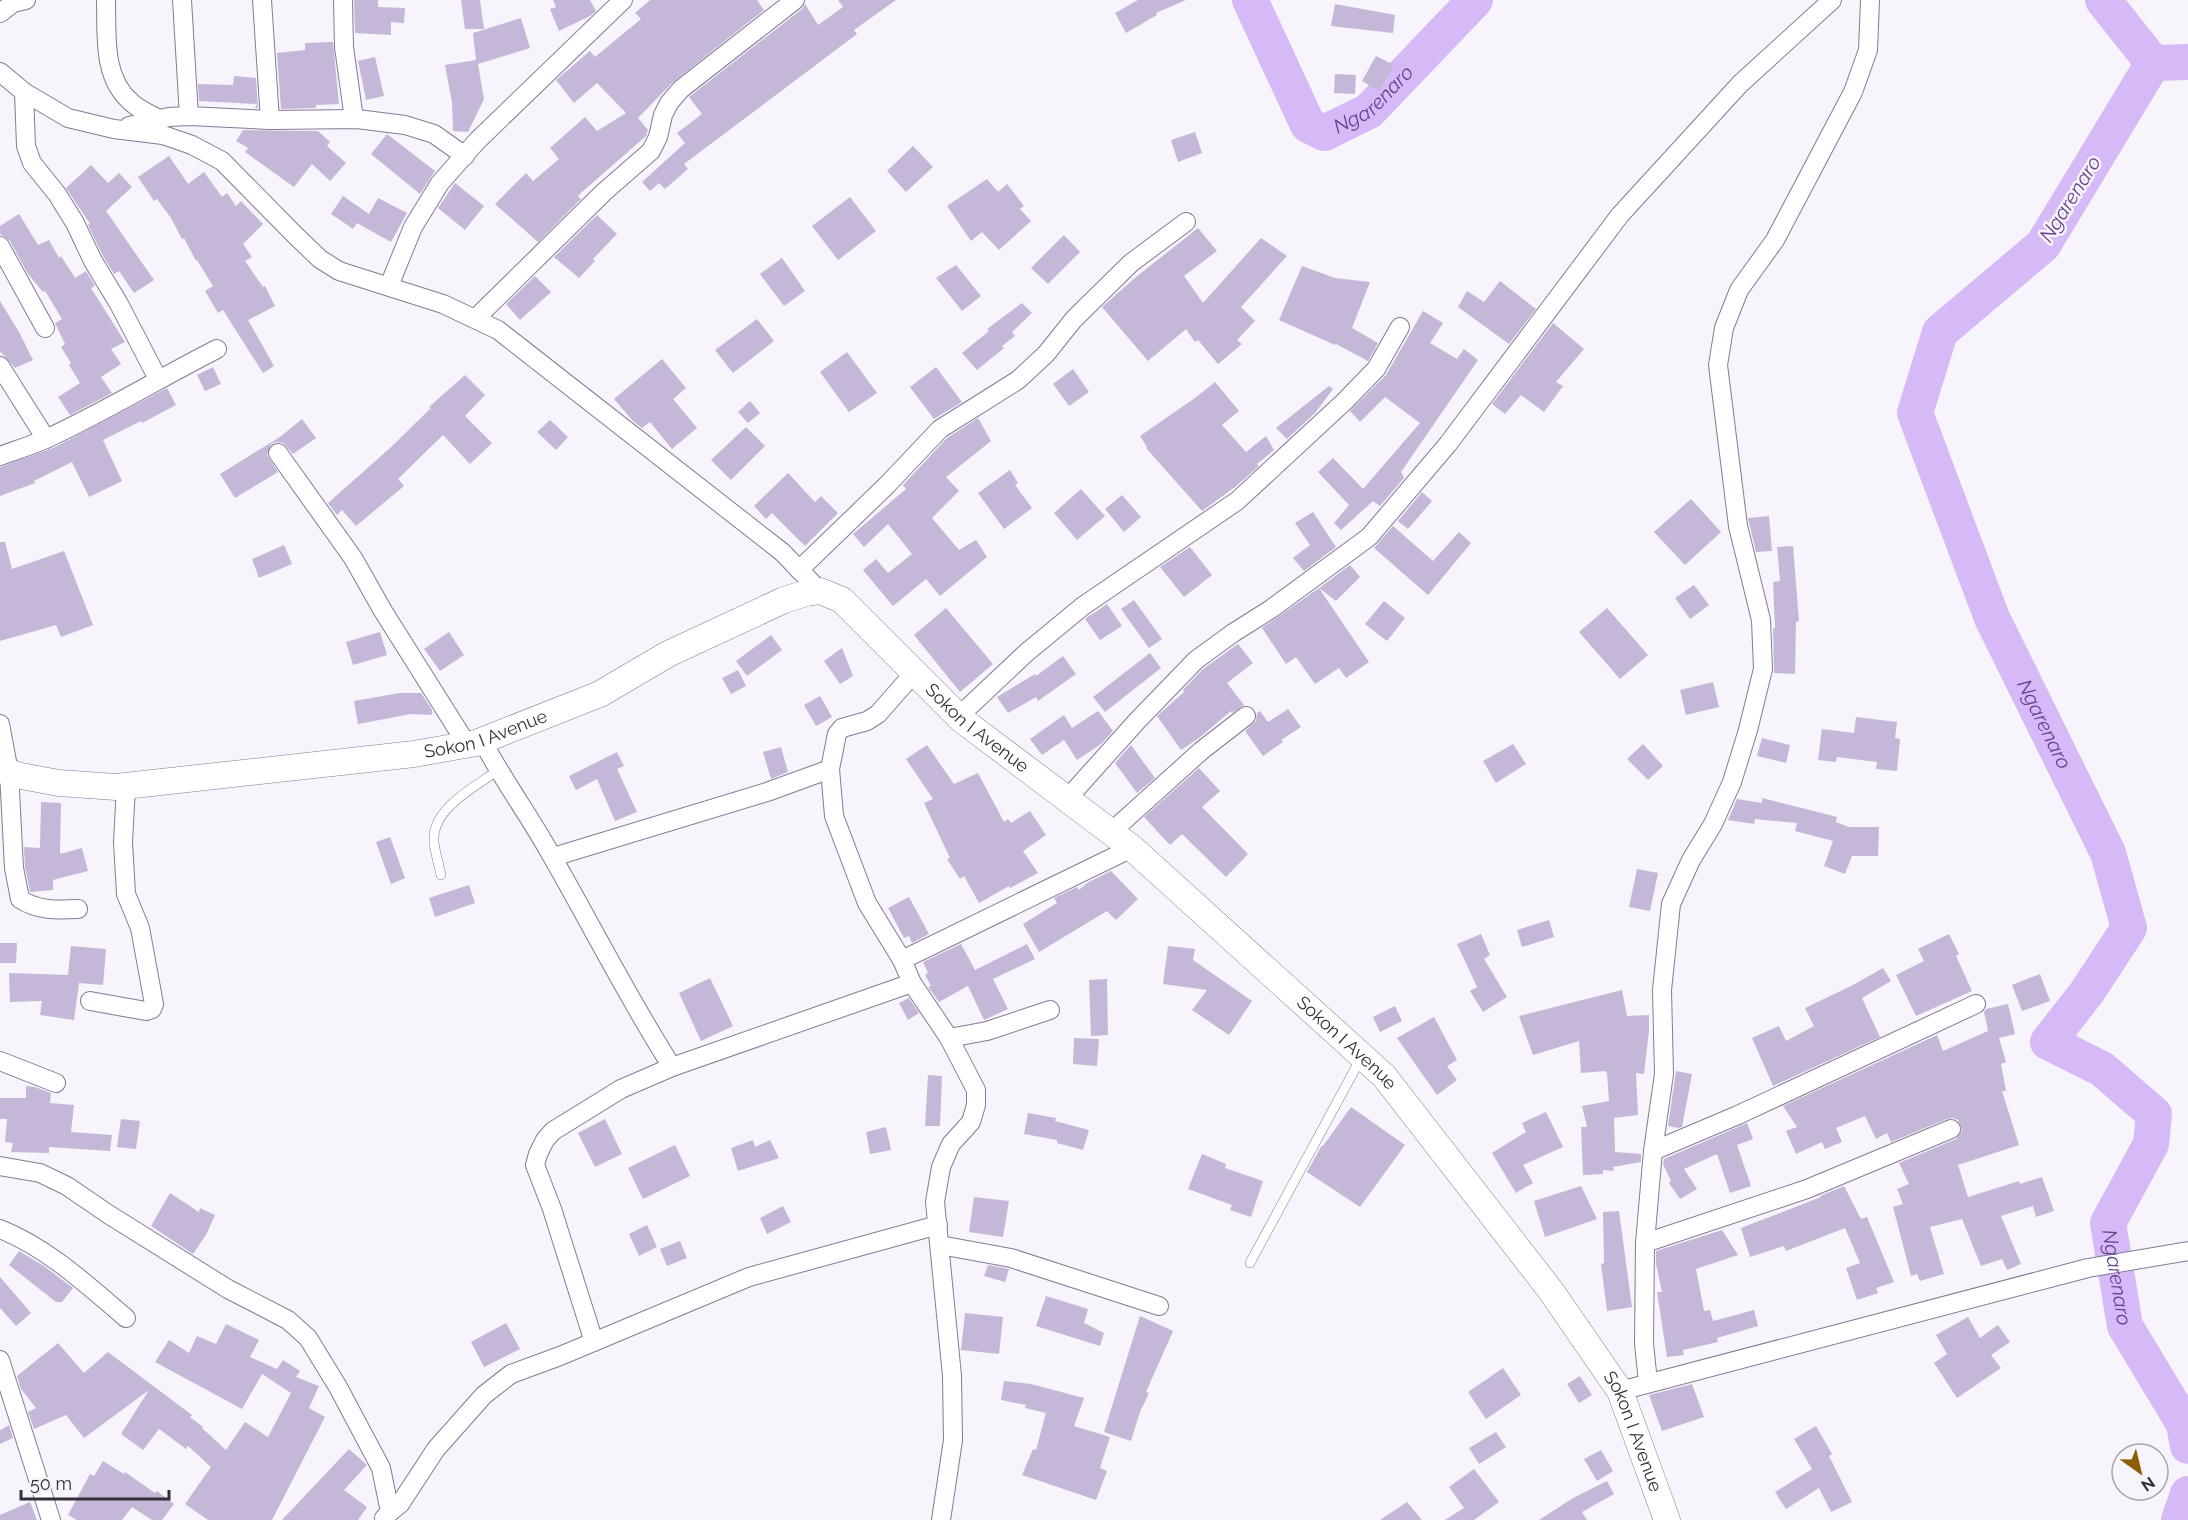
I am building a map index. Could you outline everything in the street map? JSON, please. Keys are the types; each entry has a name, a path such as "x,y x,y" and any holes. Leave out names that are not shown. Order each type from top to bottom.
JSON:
{"street":[{"path":"0,14 13,3 27,0"},
{"path":"106,0 108,58 116,86 131,102 159,119"},
{"path":"182,0 189,116"},
{"path":"262,0 270,120"},
{"path":"344,0 344,47 354,119"},
{"path":"476,318 604,192 651,151 658,137 663,115 669,103 681,89 795,0"},
{"path":"1067,799 1196,660 1233,633 1272,609 1369,537 1448,444 1620,215 1740,84 1832,0"},
{"path":"1648,1382 1644,1344 1645,1243 1653,1151 1664,1074 1662,990 1671,904 1732,782 1763,669 1761,620 1738,526 1718,365 1724,328 1739,290 1776,240 1853,92 1868,50 1870,0"},
{"path":"389,286 412,227 440,183 477,141 619,2"},
{"path":"0,72 24,92 68,118 114,129 163,135 192,145 222,161 238,180 320,259 339,272 443,304 498,330 782,552 820,591"},
{"path":"24,92 26,146 32,163 57,194 75,223 93,261 119,304 158,379"},
{"path":"114,129 159,119 189,116 270,120 354,119 405,125 434,134 465,156"},
{"path":"799,570 887,485 940,429 1018,380 1046,354 1074,319 1131,263 1186,222"},
{"path":"0,246 45,328"},
{"path":"958,717 1026,653 1083,606 1237,501 1376,369 1400,327"},
{"path":"0,456 46,439 216,350"},
{"path":"0,366 46,439"},
{"path":"278,453 353,558 383,610 474,742 498,770 553,857 672,1067"},
{"name":"Sokon I Avenue","path":"5,771 59,783 116,787 414,754 474,742 600,694 668,654 784,600 820,591 842,600 958,717 1132,848 1384,1076 1551,1291 1620,1391 1667,1520"},
{"path":"914,673 878,714 867,721 842,728 837,734 830,769 834,816 867,903 902,960 912,983 949,1038 976,1090 976,1104 971,1122 951,1144 940,1167 935,1202 951,1376 953,1440 941,1520"},
{"path":"1110,833 1201,751 1246,716"},
{"path":"0,724 14,868 20,899 40,909 78,909"},
{"path":"553,857 767,792 830,769"},
{"path":"90,1001 146,1011 152,1009 154,1004 140,928 126,894 123,842 126,786"},
{"path":"902,960 1132,848"},
{"path":"594,1342 552,1209 535,1165 545,1140 553,1131 621,1089 672,1067 912,983"},
{"path":"1653,1151 1738,1115 1976,1004"},
{"path":"949,1038 987,1031 1050,1010"},
{"path":"0,1061 57,1083"},
{"path":"1645,1243 1807,1189 1951,1130"},
{"path":"0,1166 40,1173 67,1186 228,1289 288,1320 308,1338 338,1386 381,1468 386,1516"},
{"path":"386,1516 400,1504 436,1449 484,1395 512,1374 749,1277 938,1225"},
{"path":"0,1229 20,1236 68,1269 126,1318"},
{"path":"940,1245 1011,1258 1159,1306"},
{"path":"1620,1391 2088,1268 2188,1251"},
{"path":"0,1360 51,1520"}],"lane":[{"path":"441,875 433,840 438,821 448,807 498,770"},
{"path":"1250,1263 1363,1056"}],"building":[{"path":"354,0 378,0 378,7 405,8 404,23 391,22 391,35 355,33"},
{"path":"461,0 480,0 484,29 465,29"},
{"path":"553,0 590,0 596,11 559,31 550,9 556,7"},
{"path":"650,0 757,0 764,10 673,82 638,118 648,130 646,136 582,192 578,196 581,199 538,242 495,204 526,173 533,181 559,159 550,148 585,117 597,131 626,113 597,83 574,103 556,80 590,51 595,57 641,19 635,13"},
{"path":"838,0 896,0 854,30 857,34 684,164 688,169 665,189 659,183 650,191 642,182 685,143 677,133 702,114 689,97 802,9 805,4 818,25 843,7"},
{"path":"1138,0 1186,0 1156,13 1157,15 1126,33 1115,13"},
{"path":"1335,4 1395,15 1393,33 1331,26"},
{"path":"521,18 530,48 478,64 484,99 468,132 453,131 452,103 445,65 476,60 473,33"},
{"path":"333,42 339,104 316,105 316,108 281,109 277,53 305,50 305,43"},
{"path":"1376,56 1394,65 1379,91 1362,81"},
{"path":"375,57 384,96 366,100 358,61"},
{"path":"1335,74 1356,75 1355,94 1334,93"},
{"path":"234,76 256,78 258,108 255,108 257,104 199,101 198,84 233,85"},
{"path":"243,130 318,131 330,142 327,146 346,163 330,181 312,164 294,187 245,152 248,148 236,141"},
{"path":"1195,132 1202,153 1178,162 1171,140"},
{"path":"387,134 435,171 420,194 371,154"},
{"path":"913,146 933,167 906,192 887,171"},
{"path":"169,156 188,184 204,172 222,197 227,193 236,206 241,201 263,224 243,244 252,257 245,261 263,287 265,286 275,306 248,320 274,366 263,373 223,310 218,313 205,291 213,286 184,238 182,239 171,218 157,199 154,201 138,177"},
{"path":"91,165 108,183 119,173 132,187 106,211 154,280 134,293 119,271 114,274 88,225 90,224 66,188"},
{"path":"987,179 998,192 1007,184 1024,206 1020,209 1031,221 999,250 982,232 971,241 947,206"},
{"path":"455,183 484,206 465,230 438,208"},
{"path":"343,196 369,214 378,198 407,213 391,242 357,223 353,229 331,214"},
{"path":"850,197 876,231 838,260 812,226"},
{"path":"19,214 38,245 49,240 59,258 61,256 75,278 86,271 95,286 91,288 125,342 111,349 121,364 101,377 112,393 70,415 58,397 80,383 61,347 65,344 55,323 62,319 45,291 43,292 28,274 10,241 0,234 0,226"},
{"path":"597,215 617,234 593,259 595,261 579,278 554,257"},
{"path":"1198,228 1217,251 1184,276 1203,303 1261,238 1287,256 1241,307 1255,321 1237,340 1242,344 1218,364 1198,340 1195,342 1186,329 1148,361 1102,307"},
{"path":"1064,235 1080,252 1048,284 1031,268"},
{"path":"782,258 805,291 784,306 760,274"},
{"path":"956,265 981,296 962,311 936,278"},
{"path":"1302,266 1335,278 1370,282 1352,328 1378,343 1368,361 1336,344 1279,320"},
{"path":"535,276 551,292 520,320 506,304"},
{"path":"1500,281 1536,309 1509,344 1458,307 1467,291 1484,302"},
{"path":"0,301 33,360 15,368 0,351"},
{"path":"1022,303 1032,313 1012,332 1015,336 1002,346 1004,348 977,370 962,353 989,331 987,329"},
{"path":"1423,311 1443,323 1430,343 1457,359 1464,349 1478,360 1401,472 1404,478 1380,506 1373,501 1341,530 1334,523 1349,505 1318,472 1333,458 1363,489 1420,423 1385,397 1360,422 1350,411 1386,375"},
{"path":"757,319 774,341 733,373 715,350"},
{"path":"1553,323 1584,349 1556,382 1563,386 1544,412 1521,395 1505,414 1492,404"},
{"path":"847,352 877,393 849,412 820,372"},
{"path":"662,359 686,388 673,399 697,428 672,449 650,422 642,428 614,399"},
{"path":"213,367 221,384 205,391 197,375"},
{"path":"936,367 962,402 934,419 910,387"},
{"path":"1073,369 1089,392 1069,406 1053,384"},
{"path":"465,375 485,395 465,416 492,443 470,464 443,435 398,479 404,486 356,526 342,510 337,515 328,503 389,449 431,408 429,407"},
{"path":"1215,382 1239,411 1222,425 1246,452 1266,436 1274,450 1235,487 1202,511 1146,448 1140,436"},
{"path":"1329,386 1333,389 1315,413 1287,439 1276,428"},
{"path":"167,388 176,405 103,440 122,481 89,497 72,462 34,481 35,483 0,496 0,467 53,448"},
{"path":"750,401 760,413 748,423 738,412"},
{"path":"978,418 991,441 946,477 959,491 932,518 959,550 976,540 987,557 940,596 926,579 893,606 863,570 876,559 888,573 912,554 888,524 864,547 853,534 906,489 903,485 947,438"},
{"path":"302,419 316,438 293,454 283,443 271,444 267,455 278,472 235,498 220,474 280,437"},
{"path":"550,420 568,437 556,450 537,432"},
{"path":"746,427 765,446 731,480 711,460"},
{"path":"1010,470 1018,483 1015,485 1032,508 1004,529 978,493"},
{"path":"788,473 815,502 821,496 838,513 805,546 772,513 766,519 754,506"},
{"path":"1081,489 1105,516 1077,540 1054,513"},
{"path":"1422,492 1432,501 1408,529 1398,521"},
{"path":"1122,495 1141,517 1124,532 1105,509"},
{"path":"1691,499 1721,532 1685,565 1654,532"},
{"path":"1313,512 1336,547 1304,571 1293,558 1310,545 1295,523"},
{"path":"1769,516 1772,551 1756,552 1748,518"},
{"path":"1393,526 1433,561 1459,532 1471,543 1428,595 1374,548"},
{"path":"0,542 5,542 12,569 64,551 93,625 61,637 56,625 0,641"},
{"path":"284,545 292,564 259,578 252,559"},
{"path":"1793,546 1799,621 1796,622 1795,674 1774,673 1773,582 1780,581 1777,547"},
{"path":"1190,547 1212,575 1184,597 1160,567"},
{"path":"1350,565 1360,577 1336,601 1319,588"},
{"path":"1694,585 1709,605 1690,619 1675,598"},
{"path":"1319,588 1369,662 1346,678 1339,668 1315,684 1296,657 1286,664 1262,628"},
{"path":"1134,600 1162,639 1149,648 1121,609"},
{"path":"1384,601 1405,618 1387,641 1365,624"},
{"path":"1107,604 1122,626 1100,640 1085,619"},
{"path":"946,608 993,664 960,692 914,635"},
{"path":"1607,608 1648,655 1620,679 1579,632"},
{"path":"380,632 387,655 353,665 346,642"},
{"path":"449,632 464,655 440,671 424,649"},
{"path":"771,635 782,650 747,676 736,661"},
{"path":"1238,644 1253,663 1227,683 1244,705 1232,713 1231,711 1181,750 1157,716 1184,692 1183,690 1203,669"},
{"path":"842,648 853,676 840,684 824,661"},
{"path":"1150,653 1161,668 1105,712 1093,697"},
{"path":"1063,656 1076,674 1038,701 1036,697 1008,713 997,697 1035,674 1036,676"},
{"path":"738,670 746,686 731,694 722,678"},
{"path":"1713,682 1719,707 1686,715 1680,690"},
{"path":"400,693 421,693 432,710 432,715 411,714 358,724 354,701"},
{"path":"820,696 832,717 816,726 804,705"},
{"path":"1288,709 1301,727 1263,756 1245,731 1256,721 1257,713 1260,711 1268,722"},
{"path":"1098,711 1113,731 1101,744 1077,760 1064,740 1042,755 1030,739 1064,715 1072,728"},
{"path":"1856,717 1897,722 1895,738 1900,739 1897,771 1876,769 1877,762 1837,757 1836,762 1818,760 1822,729 1854,733"},
{"path":"1762,738 1790,745 1786,763 1757,756"},
{"path":"1513,744 1526,764 1496,783 1483,761"},
{"path":"1643,744 1663,766 1648,780 1627,759"},
{"path":"927,745 954,784 978,773 1004,822 1008,819 1011,823 1030,811 1046,835 1023,851 1038,873 979,903 964,876 960,879 947,859 950,858 924,803 933,799 906,759"},
{"path":"1131,745 1155,778 1137,793 1115,763"},
{"path":"781,747 788,772 771,779 763,752"},
{"path":"617,752 624,766 617,769 637,812 615,821 597,779 576,790 569,776"},
{"path":"1199,768 1220,791 1202,807 1248,854 1226,877 1182,834 1170,845 1144,817"},
{"path":"1762,798 1837,817 1836,822 1849,827 1879,827 1878,856 1852,856 1845,874 1824,866 1833,841 1795,831 1797,823 1755,819 1754,824 1728,820 1737,799 1762,803"},
{"path":"41,802 61,803 60,854 82,848 88,871 53,880 53,890 30,892 24,847 40,848"},
{"path":"390,837 405,878 391,884 376,842"},
{"path":"1637,869 1658,873 1650,911 1629,907"},
{"path":"1111,871 1138,899 1116,920 1107,911 1039,952 1023,924 1057,903 1054,898 1077,887 1079,890 1087,883"},
{"path":"469,885 475,903 435,917 429,898"},
{"path":"909,897 929,934 912,943 909,936 904,938 888,908"},
{"path":"1549,920 1554,937 1522,947 1517,930"},
{"path":"1481,934 1490,955 1484,959 1507,997 1483,1012 1470,991 1477,987 1457,944"},
{"path":"1949,934 1972,991 1916,1016 1896,975 1924,961 1918,949"},
{"path":"0,943 17,943 16,963 0,963"},
{"path":"961,944 975,970 1027,944 1035,959 993,979 1008,1009 984,1020 968,986 939,1002 928,987 931,986 925,975 928,973 923,962"},
{"path":"71,946 106,949 103,985 79,983 74,1020 40,1015 42,1001 10,1002 9,973 68,975"},
{"path":"1168,946 1195,949 1193,960 1252,1001 1229,1035 1192,1010 1207,990 1163,984"},
{"path":"1883,968 1891,981 1862,998 1880,1037 1773,1086 1752,1038 1779,1026 1786,1041 1814,1026 1805,1008"},
{"path":"2040,974 2050,1001 2022,1011 2012,985"},
{"path":"710,978 733,1026 701,1041 679,993"},
{"path":"1107,979 1108,1035 1091,1036 1089,980"},
{"path":"1622,990 1627,1016 1649,1015 1649,1030 1644,1074 1636,1073 1638,1115 1614,1118 1615,1152 1641,1154 1641,1162 1613,1167 1614,1171 1603,1170 1603,1174 1583,1175 1581,1127 1587,1127 1582,1106 1609,1101 1607,1073 1605,1071 1581,1073 1579,1041 1533,1055 1519,1016"},
{"path":"909,998 919,1013 908,1020 899,1003"},
{"path":"2008,1004 2015,1034 1999,1038 2006,1062 2001,1064 2006,1091 2002,1091 2019,1145 1958,1165 1968,1197 2019,1181 2020,1184 2042,1177 2054,1211 2036,1217 2033,1206 2001,1216 2021,1264 2007,1270 2002,1259 1981,1266 1962,1219 1930,1227 1944,1274 1920,1281 1917,1274 1911,1276 1893,1207 1903,1204 1897,1189 1909,1184 1899,1163 1956,1139 1962,1130 1958,1120 1947,1119 1891,1142 1887,1133 1876,1139 1865,1116 1836,1128 1842,1142 1825,1149 1822,1142 1796,1154 1786,1131 1797,1127 1783,1106 1937,1035 1943,1051 1988,1031 1984,1012 1986,1009"},
{"path":"1395,1006 1402,1021 1380,1032 1373,1017"},
{"path":"1434,1017 1457,1060 1447,1066 1457,1080 1437,1095 1397,1038"},
{"path":"1074,1038 1099,1039 1097,1066 1073,1064"},
{"path":"1676,1071 1692,1074 1682,1127 1678,1128 1668,1126"},
{"path":"928,1075 942,1076 940,1126 925,1126"},
{"path":"26,1086 51,1093 50,1103 74,1105 71,1132 112,1135 110,1151 49,1147 49,1153 11,1152 13,1143 5,1142 7,1119 0,1119 0,1098 26,1098"},
{"path":"1351,1107 1405,1145 1360,1207 1307,1172 1322,1145"},
{"path":"1546,1112 1563,1147 1523,1165 1533,1183 1516,1193 1492,1153 1526,1132 1522,1123"},
{"path":"1028,1113 1056,1118 1055,1121 1089,1130 1083,1150 1057,1143 1057,1140 1024,1134"},
{"path":"121,1119 140,1121 136,1149 117,1147"},
{"path":"605,1119 622,1154 595,1167 578,1133"},
{"path":"1747,1123 1753,1139 1737,1145 1751,1186 1730,1193 1717,1154 1684,1169 1697,1189 1680,1199 1669,1183 1671,1181 1663,1164 1664,1159"},
{"path":"886,1127 891,1150 870,1154 866,1132"},
{"path":"753,1140 755,1147 770,1140 779,1158 738,1171 731,1148"},
{"path":"675,1145 690,1176 643,1199 628,1168"},
{"path":"1202,1154 1226,1164 1225,1168 1263,1181 1251,1217 1230,1210 1232,1205 1188,1189"},
{"path":"1581,1186 1597,1219 1545,1237 1534,1201"},
{"path":"1844,1186 1861,1219 1867,1217 1894,1282 1876,1288 1878,1293 1857,1300 1846,1268 1860,1263 1845,1228 1786,1251 1784,1246 1750,1257 1741,1228"},
{"path":"170,1193 199,1212 200,1208 215,1215 206,1235 193,1254 151,1226"},
{"path":"974,1197 1009,1201 1003,1237 969,1232"},
{"path":"783,1206 791,1222 767,1234 760,1218"},
{"path":"1619,1211 1632,1307 1607,1311 1601,1264 1604,1263 1603,1212"},
{"path":"647,1225 657,1247 639,1256 629,1234"},
{"path":"1722,1230 1738,1255 1696,1269 1704,1311 1710,1310 1713,1321 1754,1310 1758,1326 1717,1338 1718,1342 1683,1350 1684,1355 1667,1357 1657,1292 1662,1292 1656,1264 1656,1251"},
{"path":"680,1241 687,1258 667,1266 660,1249"},
{"path":"19,1251 73,1288 62,1302 56,1302 9,1265"},
{"path":"988,1265 1009,1269 1005,1282 984,1276"},
{"path":"0,1277 31,1313 16,1326 0,1308"},
{"path":"1046,1296 1088,1309 1084,1323 1104,1333 1100,1346 1036,1326"},
{"path":"965,1313 1003,1317 999,1354 961,1350"},
{"path":"1140,1316 1173,1331 1146,1392 1149,1393 1131,1441 1104,1432"},
{"path":"1968,1317 1980,1338 1998,1325 2010,1342 1991,1355 2001,1368 1957,1398 1934,1363 1947,1354 1936,1335"},
{"path":"506,1323 520,1349 484,1367 471,1342"},
{"path":"226,1324 259,1340 250,1357 277,1369 283,1360 300,1371 296,1377 319,1386 309,1408 325,1417 272,1520 208,1520 185,1504 211,1467 188,1446 186,1449 159,1429 143,1450 121,1434 149,1390 84,1438 66,1415 34,1429 28,1412 36,1408 21,1389 17,1376 58,1343 84,1373 108,1352 192,1415 190,1417 226,1450 245,1422 268,1437 291,1393 262,1374 242,1409 155,1362 169,1340 189,1353 197,1336 216,1344"},
{"path":"1503,1368 1521,1395 1486,1419 1468,1392"},
{"path":"1580,1376 1592,1395 1579,1403 1567,1384"},
{"path":"1004,1381 1031,1384 1084,1398 1074,1426 1110,1437 1100,1468 1107,1471 1096,1500 1022,1475 1033,1449 1036,1450 1046,1413 1025,1408 1026,1405 1001,1400"},
{"path":"1692,1384 1704,1417 1662,1431 1649,1395"},
{"path":"9,1425 13,1438 0,1444 0,1430"},
{"path":"1816,1426 1832,1454 1829,1456 1852,1502 1831,1512 1819,1488 1786,1509 1775,1492 1812,1469 1794,1439"},
{"path":"1496,1432 1506,1447 1479,1464 1469,1448"},
{"path":"349,1449 367,1465 344,1490 367,1507 358,1520 282,1520"},
{"path":"1601,1450 1613,1471 1597,1481 1584,1459"},
{"path":"103,1461 124,1474 125,1472 155,1493 157,1491 174,1504 162,1520 152,1520 132,1507 122,1520 77,1520 68,1515 90,1474 94,1476"},
{"path":"1474,1469 1499,1502 1474,1520 1445,1520 1464,1508 1449,1487"},
{"path":"1607,1481 1614,1494 1582,1512 1587,1520 1539,1520 1573,1498"},
{"path":"30,1502 37,1520 0,1520 0,1515"},
{"path":"1407,1502 1422,1520 1380,1520"}],"waterway":[{"name":"Ngarenaro","path":"1250,0 1308,125 1324,133 1369,111 1475,0"},
{"name":"Ngarenaro","path":"2103,0 2153,63 2043,245 1940,332 1915,413 1992,618 2108,853 2129,928 2087,992 2048,1042 2102,1069 2154,1114 2151,1144 2108,1223 2125,1326 2184,1424 2188,1446"},
{"path":"2153,63 2188,62"},
{"name":"Ngarenaro","path":"2179,1520 2188,1494"}]}
